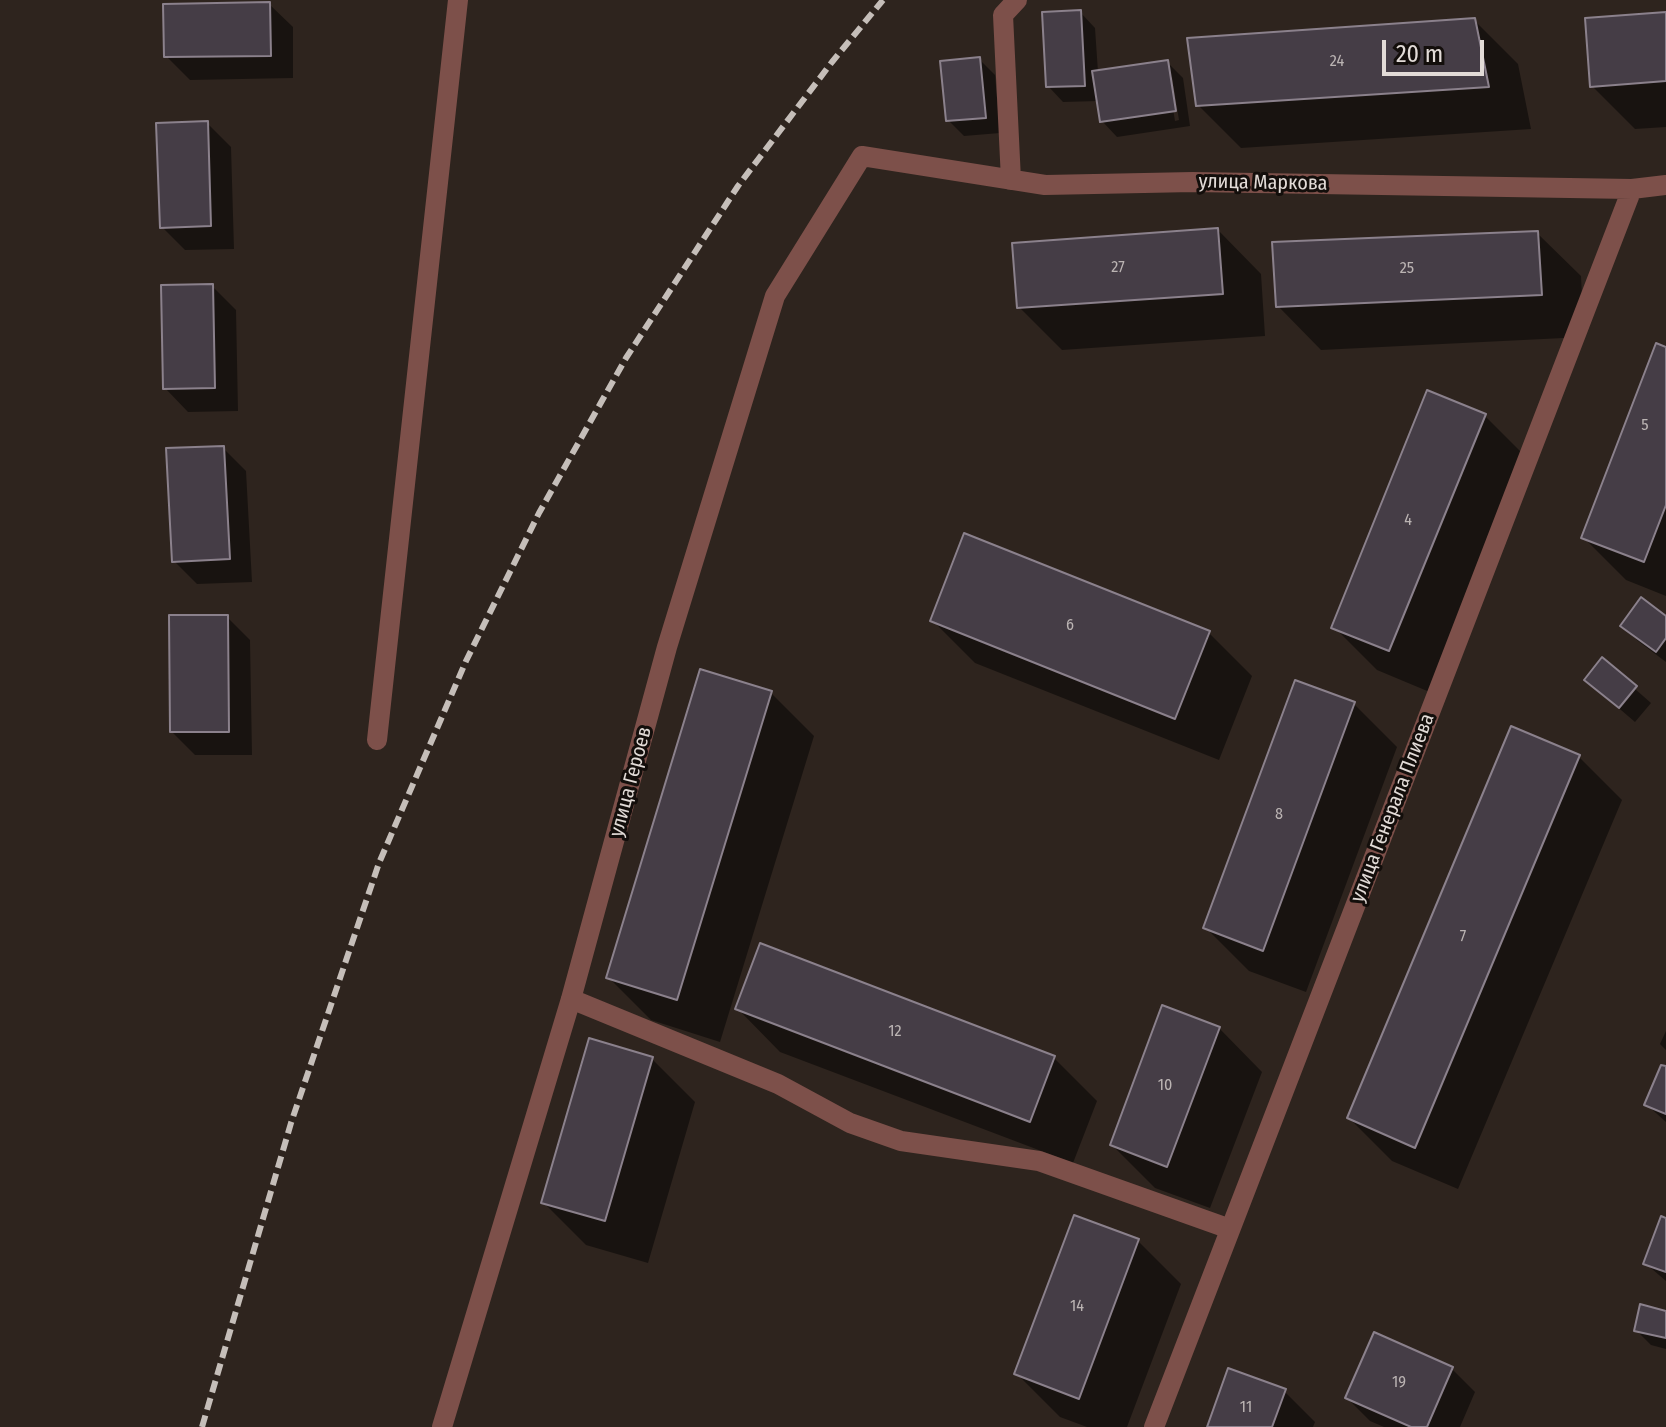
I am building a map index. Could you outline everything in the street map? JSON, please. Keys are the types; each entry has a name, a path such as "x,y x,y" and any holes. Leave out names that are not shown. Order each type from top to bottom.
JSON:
{"street":[{"path":"377,740 458,0"},
{"path":"1011,180 1003,15 1017,0"},
{"name":"улица Маркова","path":"862,156 1045,185 1193,182 1632,189 1666,185"},
{"name":"улица Героев","path":"442,1427 571,999 667,647 775,296 862,156"},
{"name":"улица Генерала Плиева","path":"1154,1427 1632,189"},
{"path":"571,999 778,1084 850,1123 901,1141 1039,1161 1230,1229"}],"building":[{"path":"270,2 271,56 164,57 163,4"},
{"path":"1081,10 1085,86 1046,87 1042,12"},
{"path":"1666,12 1666,81 1590,87 1585,18"},
{"path":"1475,18 1489,87 1196,106 1187,38"},
{"path":"980,57 986,118 946,121 940,61"},
{"path":"1168,60 1176,111 1100,122 1092,71"},
{"path":"208,121 211,226 160,228 156,123"},
{"path":"1218,228 1223,294 1017,308 1012,243"},
{"path":"1538,231 1542,295 1276,307 1272,242"},
{"path":"213,284 215,388 163,389 161,285"},
{"path":"1656,343 1666,347 1666,505 1644,562 1581,538"},
{"path":"1427,390 1486,414 1389,651 1331,628"},
{"path":"224,446 230,559 172,562 166,448"},
{"path":"964,533 1210,631 1175,719 930,621"},
{"path":"1641,597 1666,616 1666,638 1656,652 1620,626"},
{"path":"169,615 228,615 229,732 170,732"},
{"path":"1602,657 1637,686 1619,708 1584,680"},
{"path":"700,669 772,691 677,1000 606,978"},
{"path":"1295,680 1355,702 1263,951 1203,928"},
{"path":"1511,726 1580,755 1415,1148 1347,1118"},
{"path":"760,943 1055,1056 1030,1122 735,1009"},
{"path":"1162,1005 1220,1027 1167,1167 1110,1145"},
{"path":"589,1038 653,1057 605,1221 541,1203"},
{"path":"1661,1065 1666,1066 1666,1114 1644,1105"},
{"path":"1074,1215 1139,1239 1079,1399 1014,1374"},
{"path":"1661,1216 1666,1218 1666,1272 1643,1264"},
{"path":"1640,1304 1666,1311 1666,1338 1634,1331"},
{"path":"1374,1332 1453,1367 1427,1427 1411,1427 1345,1398"},
{"path":"1228,1368 1286,1389 1272,1427 1207,1427"}],"railway":[{"path":"202,1427 291,1123 379,863 466,661 539,513 626,358 738,186 883,0"}]}
